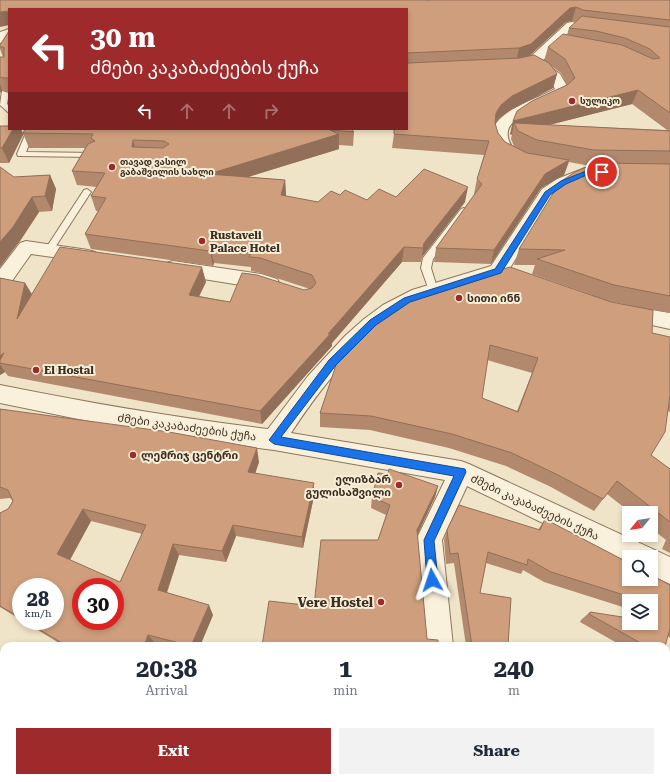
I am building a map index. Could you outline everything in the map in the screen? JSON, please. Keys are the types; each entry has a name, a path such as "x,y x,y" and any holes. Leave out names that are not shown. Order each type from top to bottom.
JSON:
{"street":[{"path":"504,69 533,62 558,45 575,27"},
{"path":"533,62 556,76 562,84 563,90 508,120 500,128 500,136 503,147 511,155 534,162"},
{"path":"274,440 333,363 373,323 407,300 433,291 505,274 548,193 563,183 596,172 565,168"},
{"path":"0,283 26,247 104,258"},
{"path":"159,266 261,280 290,291"},
{"path":"604,309 670,320"},
{"name":"ძმები კაკაბაძეების ქუჩა","path":"0,394 78,410 194,430 274,440 461,472 627,550"},
{"path":"439,642 429,540 461,472"},
{"path":"658,565 670,571"}],"lane":[{"path":"5,92 3,104 8,110"},
{"path":"25,130 29,135 21,154 94,155"},
{"path":"49,250 88,192"},
{"path":"433,291 426,268 428,258 469,204"}],"building":[{"path":"0,0 670,0 670,20 583,10 576,7 570,8 531,44 519,48 408,53 408,8 8,8 8,11 0,12"},
{"path":"582,16 670,27 670,113 638,90 513,121 517,111 532,101 567,85 575,78 565,59 548,47 563,34 622,45 653,59 660,58 650,49 625,38 596,31 569,28"},
{"path":"8,33 8,78 0,77 0,57 4,57 4,47 0,47"},
{"path":"534,55 549,63 557,74 512,96 501,105 496,113 495,123 498,133 505,142 527,153 569,160 545,174 494,250 436,248 482,184 477,179 489,141 394,134 394,130 408,130 408,63 520,58"},
{"path":"514,123 670,131 670,151 594,150 537,140 518,131"},
{"path":"0,126 8,126 8,130 12,130 2,148 0,148"},
{"path":"24,130 330,130 339,134 209,174 285,180 281,195 318,202 331,191 340,195 345,190 367,200 379,189 396,197 424,169 468,187 424,243 423,248 404,247 328,334 332,332 260,411 0,363 4,353 0,356 0,278 25,283 17,319 60,247 202,267 189,295 230,302 242,273 257,275 304,290 312,288 316,283 312,275 260,258 249,257 251,253 211,249 210,251 85,234 106,198 91,196 105,173 72,171 88,144 95,141 91,138 93,134 23,133","holes":["133,140 164,141 169,144 163,148 132,147"]},
{"path":"330,130 352,130 354,132"},
{"path":"596,163 670,164 670,296 614,285 537,259 565,250 519,249 560,182 575,172"},
{"path":"0,167 14,177 50,175 45,196 32,197 13,227 0,242"},
{"path":"510,267 611,302 653,310 652,333 670,337 670,395 665,432 651,455 670,469 670,522 658,513 658,506 649,506 617,481 603,499 512,453 452,434 371,416 320,413 338,359 389,309 457,283","holes":["490,345 538,358 518,412 482,398"]},
{"path":"0,409 169,432 257,448 248,472 314,483 302,537 233,525 222,551 173,544 158,590 209,605 193,642 175,642 148,635 145,642 60,642 40,630 64,630 64,578 12,578 12,613 0,606 0,513 8,509 13,501 8,490 0,487","holes":["83,509 146,525 122,578 124,578 124,630 72,630 72,578 111,578 57,554"]},
{"path":"389,469 438,486 417,530 427,639 438,640 438,642 263,642 269,601 314,606 321,540 378,540 390,505 372,497 378,473 388,474"},
{"path":"459,505 540,530 545,519 622,559 622,586 658,586 658,579 670,585 670,629 666,642 639,642 589,614 590,612 622,617 622,630 658,630 658,594 622,594 551,572 528,559 527,565 488,552 480,593 511,598 508,642 471,642 458,553 450,554 447,530"}],"place":[{"name":"სულიკო","path":"572,101"},
{"name":"თავად ვასილ გაბაშვილის სახლი","path":"112,167"},
{"name":"Rustaveli Palace Hotel","path":"202,241"},
{"name":"სითი ინნ","path":"459,298"},
{"name":"El Hostal","path":"36,370"},
{"name":"ლემრიჯ ცენტრი","path":"133,455"},
{"name":"ელიზბარ გულისაშვილი","path":"399,485"},
{"name":"Vere Hostel","path":"381,602"}],"route":[{"path":"432,580 429,540 458,482 461,472 274,440 282,427 333,363 373,323 407,300 475,277 498,271 548,193 563,183 588,172 602,172"}]}
